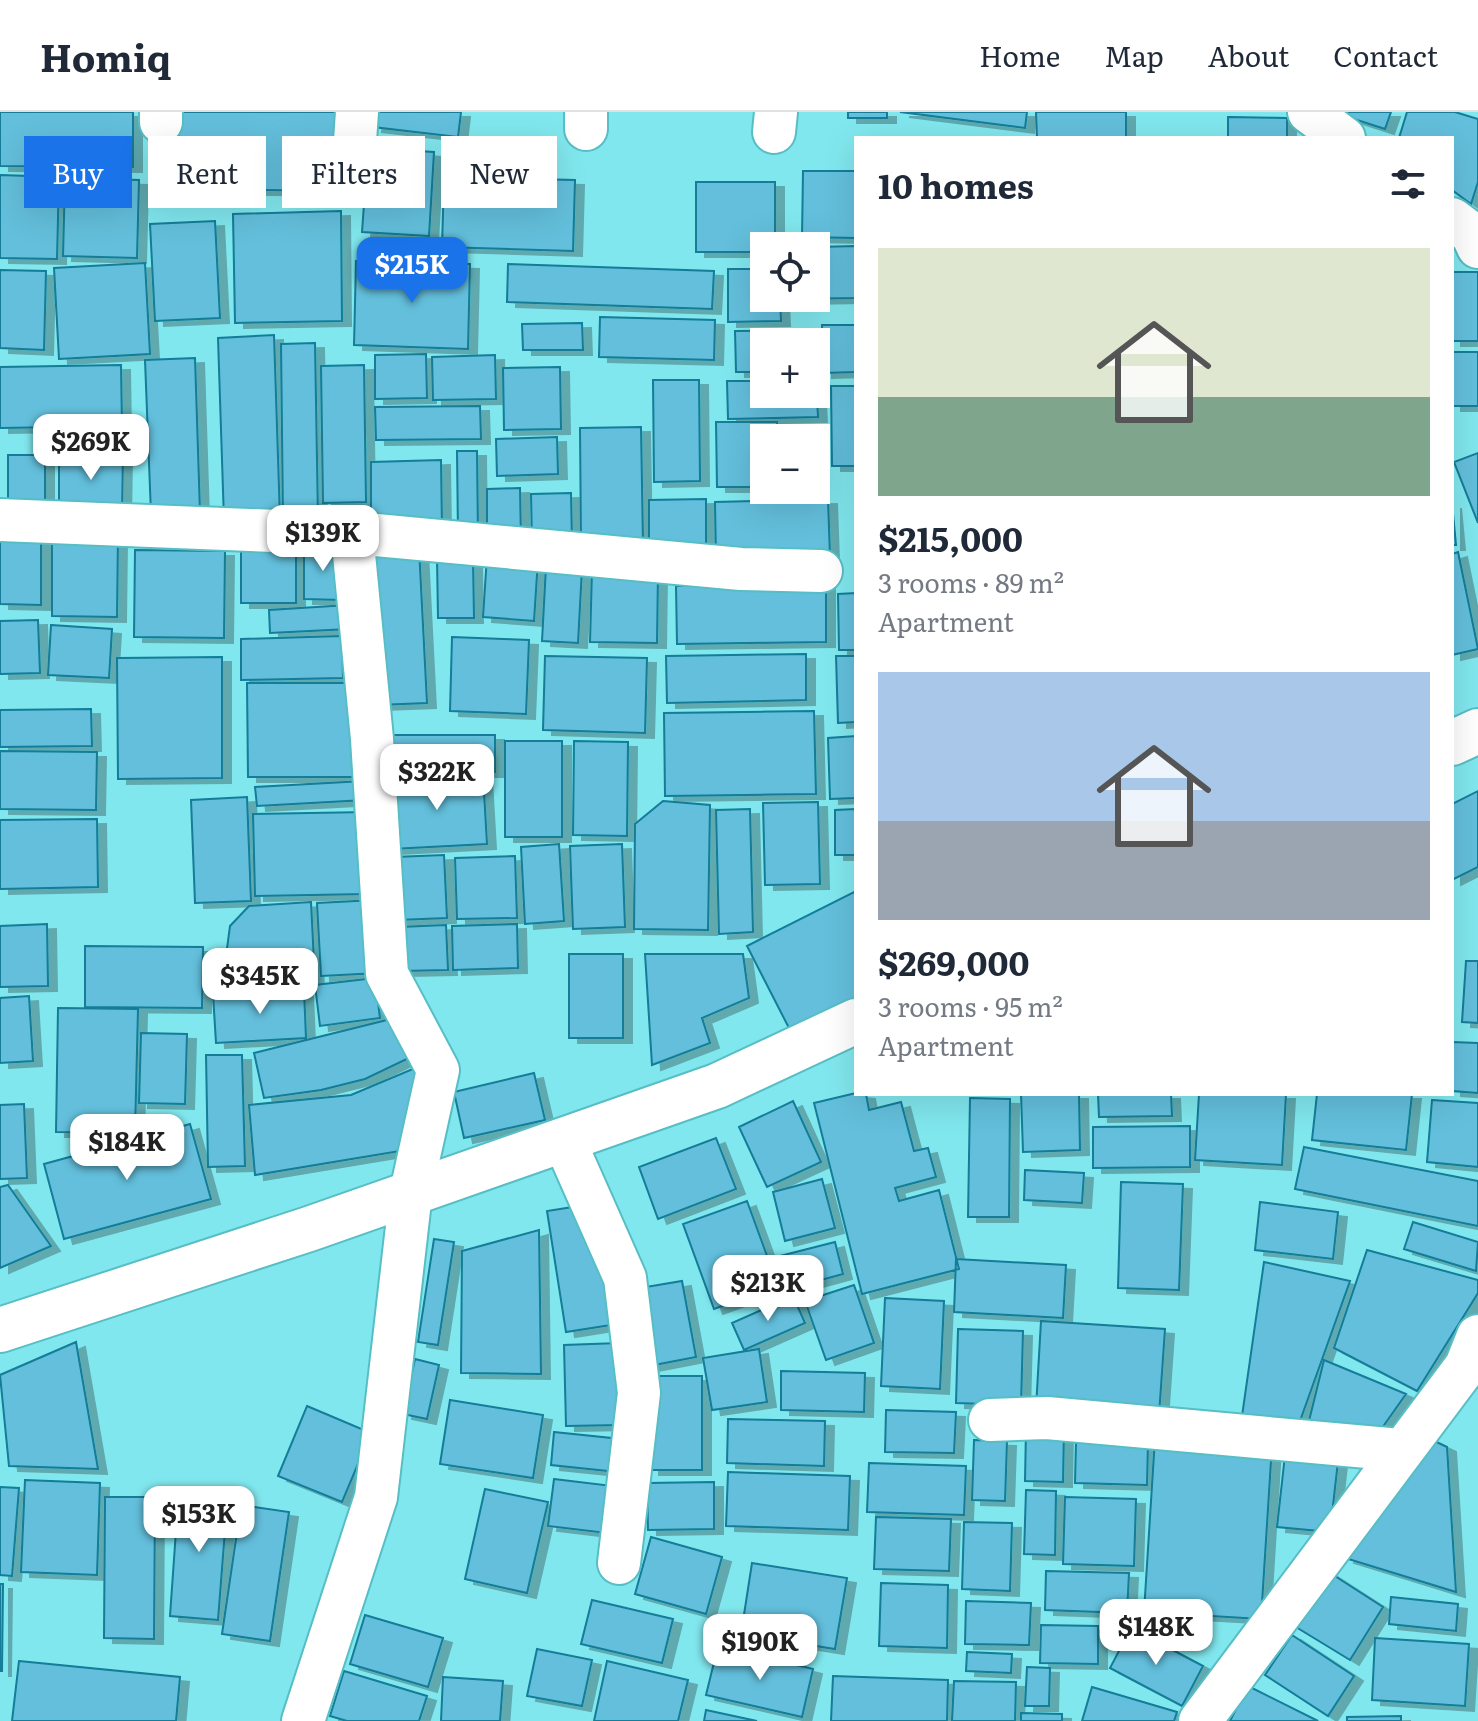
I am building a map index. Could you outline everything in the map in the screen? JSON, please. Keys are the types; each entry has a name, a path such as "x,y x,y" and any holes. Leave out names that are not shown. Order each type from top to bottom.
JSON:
{"main road":[{"path":"1454,742 1478,731"},
{"path":"0,1330 717,1086 854,1022"}],"street":[{"path":"1309,112 1341,136"},
{"path":"0,520 352,534 741,569 821,571"},
{"path":"303,1721 376,1497 411,1192 438,1070 387,974 372,739 352,534"},
{"path":"564,1140 625,1278 639,1393 619,1563"},
{"path":"1200,1721 1400,1450 1474,1366"},
{"path":"990,1420 1047,1418 1400,1450"}],"building":[{"path":"0,112 133,112 133,167 132,136 24,136 24,166 0,166"},
{"path":"179,112 337,112 337,136 282,136 282,190 266,190 266,136 179,136"},
{"path":"374,112 461,112 458,136 373,127"},
{"path":"848,112 887,112 887,118 848,118"},
{"path":"900,112 1027,112 1025,128"},
{"path":"1036,112 1126,112 1126,136 1037,136"},
{"path":"1332,112 1391,112 1385,129"},
{"path":"1407,112 1455,112 1478,119 1478,182 1471,204 1454,191 1454,136 1400,136"},
{"path":"1228,117 1287,118 1287,136 1228,136"},
{"path":"425,151 434,152 429,236 362,232 364,208 425,208"},
{"path":"803,171 854,171 854,238 830,238 830,232 802,232"},
{"path":"0,175 24,176 24,208 58,208 57,259 0,258"},
{"path":"132,180 139,180 137,258 63,256 64,208 132,208"},
{"path":"557,180 575,180 573,251 442,247 443,208 557,208"},
{"path":"696,182 775,182 775,232 750,232 750,252 696,252"},
{"path":"341,211 342,321 235,323 233,214"},
{"path":"215,221 220,318 155,321 150,224"},
{"path":"854,246 854,298 830,298 830,247"},
{"path":"356,261 470,264 468,349 354,345"},
{"path":"145,263 150,354 59,359 54,268"},
{"path":"508,264 714,271 712,309 507,302"},
{"path":"728,269 750,269 750,312 781,312 781,321 728,322"},
{"path":"0,270 46,271 44,350 0,348"},
{"path":"1454,272 1478,272 1478,341 1454,341"},
{"path":"600,317 715,320 714,360 599,357"},
{"path":"582,323 583,350 523,350 522,324"},
{"path":"822,325 854,325 854,372 830,373 830,328 822,328"},
{"path":"735,331 750,331 750,372 736,372"},
{"path":"274,335 280,519 224,521 218,338"},
{"path":"315,343 318,519 283,519 281,344"},
{"path":"1454,352 1478,352 1478,406 1454,406"},
{"path":"426,354 427,398 375,399 375,355"},
{"path":"495,355 496,399 433,400 432,357"},
{"path":"195,358 200,512 151,514 145,360"},
{"path":"121,365 122,426 0,428 0,367"},
{"path":"364,365 366,502 323,503 321,366"},
{"path":"560,367 561,429 504,430 503,368"},
{"path":"653,380 699,380 700,481 654,482"},
{"path":"727,381 750,381 750,408 818,408 818,417 728,419"},
{"path":"831,386 854,386 854,466 832,466"},
{"path":"480,406 481,439 376,440 375,407"},
{"path":"716,422 777,422 750,424 750,487 717,487"},
{"path":"641,427 643,543 581,544 580,428"},
{"path":"557,437 558,474 497,476 496,439"},
{"path":"457,451 477,451 478,536 458,536"},
{"path":"59,452 123,452 122,513 59,513"},
{"path":"1478,453 1478,523 1454,462"},
{"path":"8,455 45,455 45,509 8,509"},
{"path":"441,460 442,528 371,529 371,462"},
{"path":"520,488 521,541 487,541 487,489"},
{"path":"571,493 572,542 532,543 531,494"},
{"path":"706,499 706,551 649,552 649,500"},
{"path":"715,502 828,504 830,556 716,559"},
{"path":"52,534 118,535 117,617 52,616"},
{"path":"0,535 41,535 41,605 0,604"},
{"path":"304,546 342,547 342,600 304,599"},
{"path":"296,547 296,603 241,603 241,548"},
{"path":"419,548 427,703 377,705 369,550"},
{"path":"135,550 225,551 224,638 134,637"},
{"path":"1458,552 1478,649 1454,655 1454,553"},
{"path":"487,556 538,559 534,621 483,617"},
{"path":"437,559 473,559 474,618 438,618"},
{"path":"546,566 582,568 578,643 542,641"},
{"path":"592,570 658,572 657,643 590,642"},
{"path":"826,584 826,642 677,644 676,586"},
{"path":"854,593 854,650 839,650 838,594"},
{"path":"348,605 349,629 270,633 269,610"},
{"path":"38,620 40,673 0,674 0,621"},
{"path":"51,625 112,629 109,678 48,675"},
{"path":"342,636 343,678 241,680 241,639"},
{"path":"452,637 529,640 526,714 450,711"},
{"path":"806,654 806,700 667,703 666,656"},
{"path":"545,656 647,658 645,733 543,730"},
{"path":"836,656 854,656 854,722 838,723"},
{"path":"222,657 222,778 118,779 117,658"},
{"path":"247,683 361,683 361,777 248,777"},
{"path":"91,709 92,746 0,747 0,710"},
{"path":"814,711 816,794 665,796 664,713"},
{"path":"385,735 495,735 495,772 385,772"},
{"path":"854,736 854,798 830,799 828,738"},
{"path":"505,741 562,741 562,837 505,837"},
{"path":"574,741 628,742 627,836 573,835"},
{"path":"0,751 97,752 96,810 0,809"},
{"path":"483,775 487,844 391,849 388,779"},
{"path":"364,781 365,800 257,806 255,787"},
{"path":"1478,791 1478,867 1454,879 1454,803"},
{"path":"247,797 251,901 195,903 191,800"},
{"path":"663,801 710,805 708,930 634,929 635,824"},
{"path":"818,802 820,884 765,885 763,803"},
{"path":"750,809 753,932 719,934 716,810"},
{"path":"854,809 854,855 835,855 835,810"},
{"path":"367,812 368,894 255,896 253,814"},
{"path":"97,819 98,887 0,889 0,820"},
{"path":"559,844 564,921 525,924 521,847"},
{"path":"622,844 625,927 573,929 570,846"},
{"path":"444,855 447,918 397,920 394,857"},
{"path":"515,856 517,918 457,919 455,858"},
{"path":"854,892 854,1000 791,1032 747,946"},
{"path":"375,900 379,973 321,976 317,903"},
{"path":"311,902 315,982 222,986 230,926 249,906"},
{"path":"47,924 48,986 0,987 0,926"},
{"path":"517,924 518,968 453,970 452,926"},
{"path":"446,925 448,970 401,971 399,927"},
{"path":"85,946 203,947 202,1008 85,1007"},
{"path":"569,954 623,954 623,1038 569,1038"},
{"path":"645,954 743,954 749,998 702,1018 710,1043 652,1065"},
{"path":"1466,961 1478,961 1478,1023 1462,1022"},
{"path":"375,978 380,1018 320,1026 315,985"},
{"path":"304,990 306,1038 216,1043 213,994"},
{"path":"29,996 33,1061 0,1063 0,998"},
{"path":"58,1008 138,1009 135,1133 56,1132"},
{"path":"395,1018 411,1057 365,1079 321,1090 264,1098 254,1053"},
{"path":"141,1033 187,1034 185,1104 139,1103"},
{"path":"1454,1042 1478,1043 1478,1093 1454,1091"},
{"path":"206,1055 242,1055 245,1166 208,1167"},
{"path":"427,1063 424,1147 255,1175 249,1105 351,1095"},
{"path":"534,1073 545,1120 464,1138 454,1092"},
{"path":"854,1093 854,1096 866,1096 869,1110 901,1102 914,1151 928,1148 936,1177 895,1188 899,1201 939,1190 959,1269 862,1294 814,1103"},
{"path":"1021,1096 1079,1096 1080,1150 1023,1152"},
{"path":"1098,1096 1171,1096 1172,1116 1099,1117"},
{"path":"1199,1096 1286,1096 1282,1165 1195,1160"},
{"path":"1317,1096 1412,1096 1406,1150 1312,1140"},
{"path":"970,1098 1010,1099 1009,1217 968,1217"},
{"path":"1432,1100 1478,1103 1478,1167 1427,1162"},
{"path":"793,1101 821,1162 767,1187 739,1127"},
{"path":"24,1104 27,1178 0,1179 0,1105"},
{"path":"190,1124 211,1199 64,1239 44,1164"},
{"path":"1190,1126 1190,1167 1093,1168 1093,1127"},
{"path":"716,1138 736,1189 658,1219 639,1167"},
{"path":"1304,1147 1478,1181 1478,1226 1295,1189"},
{"path":"1025,1170 1084,1173 1082,1203 1024,1200"},
{"path":"822,1179 835,1228 785,1241 773,1192"},
{"path":"1121,1182 1183,1184 1179,1290 1118,1288"},
{"path":"8,1185 51,1246 0,1268 0,1187"},
{"path":"747,1201 778,1286 714,1309 683,1224"},
{"path":"1260,1202 1338,1212 1333,1259 1255,1250"},
{"path":"592,1204 611,1325 566,1332 547,1211"},
{"path":"1413,1222 1478,1242 1476,1271 1404,1249"},
{"path":"539,1230 541,1374 461,1373 462,1251"},
{"path":"434,1239 454,1242 438,1345 418,1342"},
{"path":"835,1242 843,1274 788,1289 780,1256"},
{"path":"1367,1250 1478,1280 1478,1293 1417,1391 1334,1348"},
{"path":"956,1259 1066,1265 1063,1318 954,1312"},
{"path":"1264,1262 1350,1281 1295,1435 1240,1430"},
{"path":"682,1281 696,1357 649,1366 634,1289"},
{"path":"854,1285 874,1343 826,1360 805,1301"},
{"path":"793,1296 805,1323 744,1350 732,1323"},
{"path":"885,1298 944,1301 940,1389 881,1386"},
{"path":"1041,1321 1165,1329 1159,1415 1036,1408"},
{"path":"958,1329 1023,1331 1021,1405 956,1403"},
{"path":"76,1342 98,1469 9,1466 0,1375"},
{"path":"619,1343 621,1425 566,1426 564,1345"},
{"path":"759,1349 767,1402 712,1410 703,1358"},
{"path":"415,1359 439,1365 427,1419 403,1414"},
{"path":"1324,1360 1406,1394 1370,1445 1306,1433"},
{"path":"781,1371 865,1373 864,1412 781,1410"},
{"path":"650,1376 702,1376 702,1470 650,1470"},
{"path":"450,1400 543,1415 533,1478 440,1464"},
{"path":"307,1406 371,1433 342,1502 278,1476"},
{"path":"886,1410 956,1412 954,1453 885,1452"},
{"path":"728,1419 825,1421 824,1466 727,1463"},
{"path":"1026,1428 1064,1429 1063,1482 1025,1481"},
{"path":"554,1432 621,1439 617,1472 551,1465"},
{"path":"1426,1437 1447,1447 1456,1592 1345,1558"},
{"path":"1155,1438 1272,1445 1261,1619 1144,1612"},
{"path":"974,1440 1007,1441 1005,1501 972,1500"},
{"path":"1076,1442 1148,1443 1147,1485 1075,1483"},
{"path":"1285,1455 1338,1461 1330,1532 1277,1527"},
{"path":"869,1463 966,1466 964,1515 867,1512"},
{"path":"728,1472 850,1476 848,1530 726,1526"},
{"path":"554,1479 621,1487 615,1534 548,1526"},
{"path":"25,1480 100,1483 97,1575 21,1572"},
{"path":"714,1482 714,1529 648,1530 647,1483"},
{"path":"0,1487 19,1488 12,1576 0,1575"},
{"path":"179,1488 228,1492 218,1620 170,1616"},
{"path":"485,1489 548,1502 527,1593 465,1579"},
{"path":"1026,1490 1056,1491 1055,1555 1024,1554"},
{"path":"105,1497 155,1497 154,1639 104,1638"},
{"path":"1065,1497 1136,1499 1134,1566 1063,1564"},
{"path":"241,1505 289,1512 270,1641 222,1634"},
{"path":"876,1517 951,1519 949,1571 874,1569"},
{"path":"964,1522 1012,1523 1010,1591 962,1589"},
{"path":"651,1537 722,1557 706,1614 635,1594"},
{"path":"752,1563 847,1578 835,1649 741,1634"},
{"path":"1324,1569 1383,1607 1350,1660 1291,1624"},
{"path":"1046,1571 1129,1573 1127,1613 1045,1610"},
{"path":"881,1583 948,1585 947,1648 879,1646"},
{"path":"0,1584 3,1584 2,1671 0,1671"},
{"path":"1391,1597 1458,1604 1456,1631 1389,1624"},
{"path":"592,1600 673,1619 662,1663 581,1644"},
{"path":"966,1601 1031,1603 1029,1645 965,1644"},
{"path":"365,1615 443,1638 428,1687 350,1664"},
{"path":"1041,1625 1098,1626 1098,1664 1040,1663"},
{"path":"1131,1628 1203,1666 1182,1706 1110,1668"},
{"path":"1292,1635 1354,1676 1328,1716 1265,1675"},
{"path":"1375,1638 1469,1644 1465,1706 1372,1700"},
{"path":"718,1646 813,1669 802,1717 706,1695"},
{"path":"537,1649 592,1660 582,1706 527,1696"},
{"path":"967,1652 1012,1654 1011,1673 966,1671"},
{"path":"19,1661 180,1677 176,1721 12,1721"},
{"path":"607,1661 688,1680 678,1721 594,1721"},
{"path":"1027,1667 1050,1668 1049,1706 1025,1706"},
{"path":"344,1671 427,1696 419,1721 347,1721 330,1716"},
{"path":"833,1676 948,1680 947,1721 831,1721"},
{"path":"443,1677 503,1681 500,1721 441,1721"},
{"path":"954,1681 1016,1682 1015,1721 952,1721"},
{"path":"1248,1686 1318,1721 1230,1721"},
{"path":"1092,1687 1177,1712 1174,1721 1082,1721"},
{"path":"706,1710 757,1721 704,1721"},
{"path":"1021,1713 1062,1714 1062,1721 1021,1721"},
{"path":"1401,1716 1401,1721 1347,1721 1347,1717"}]}
